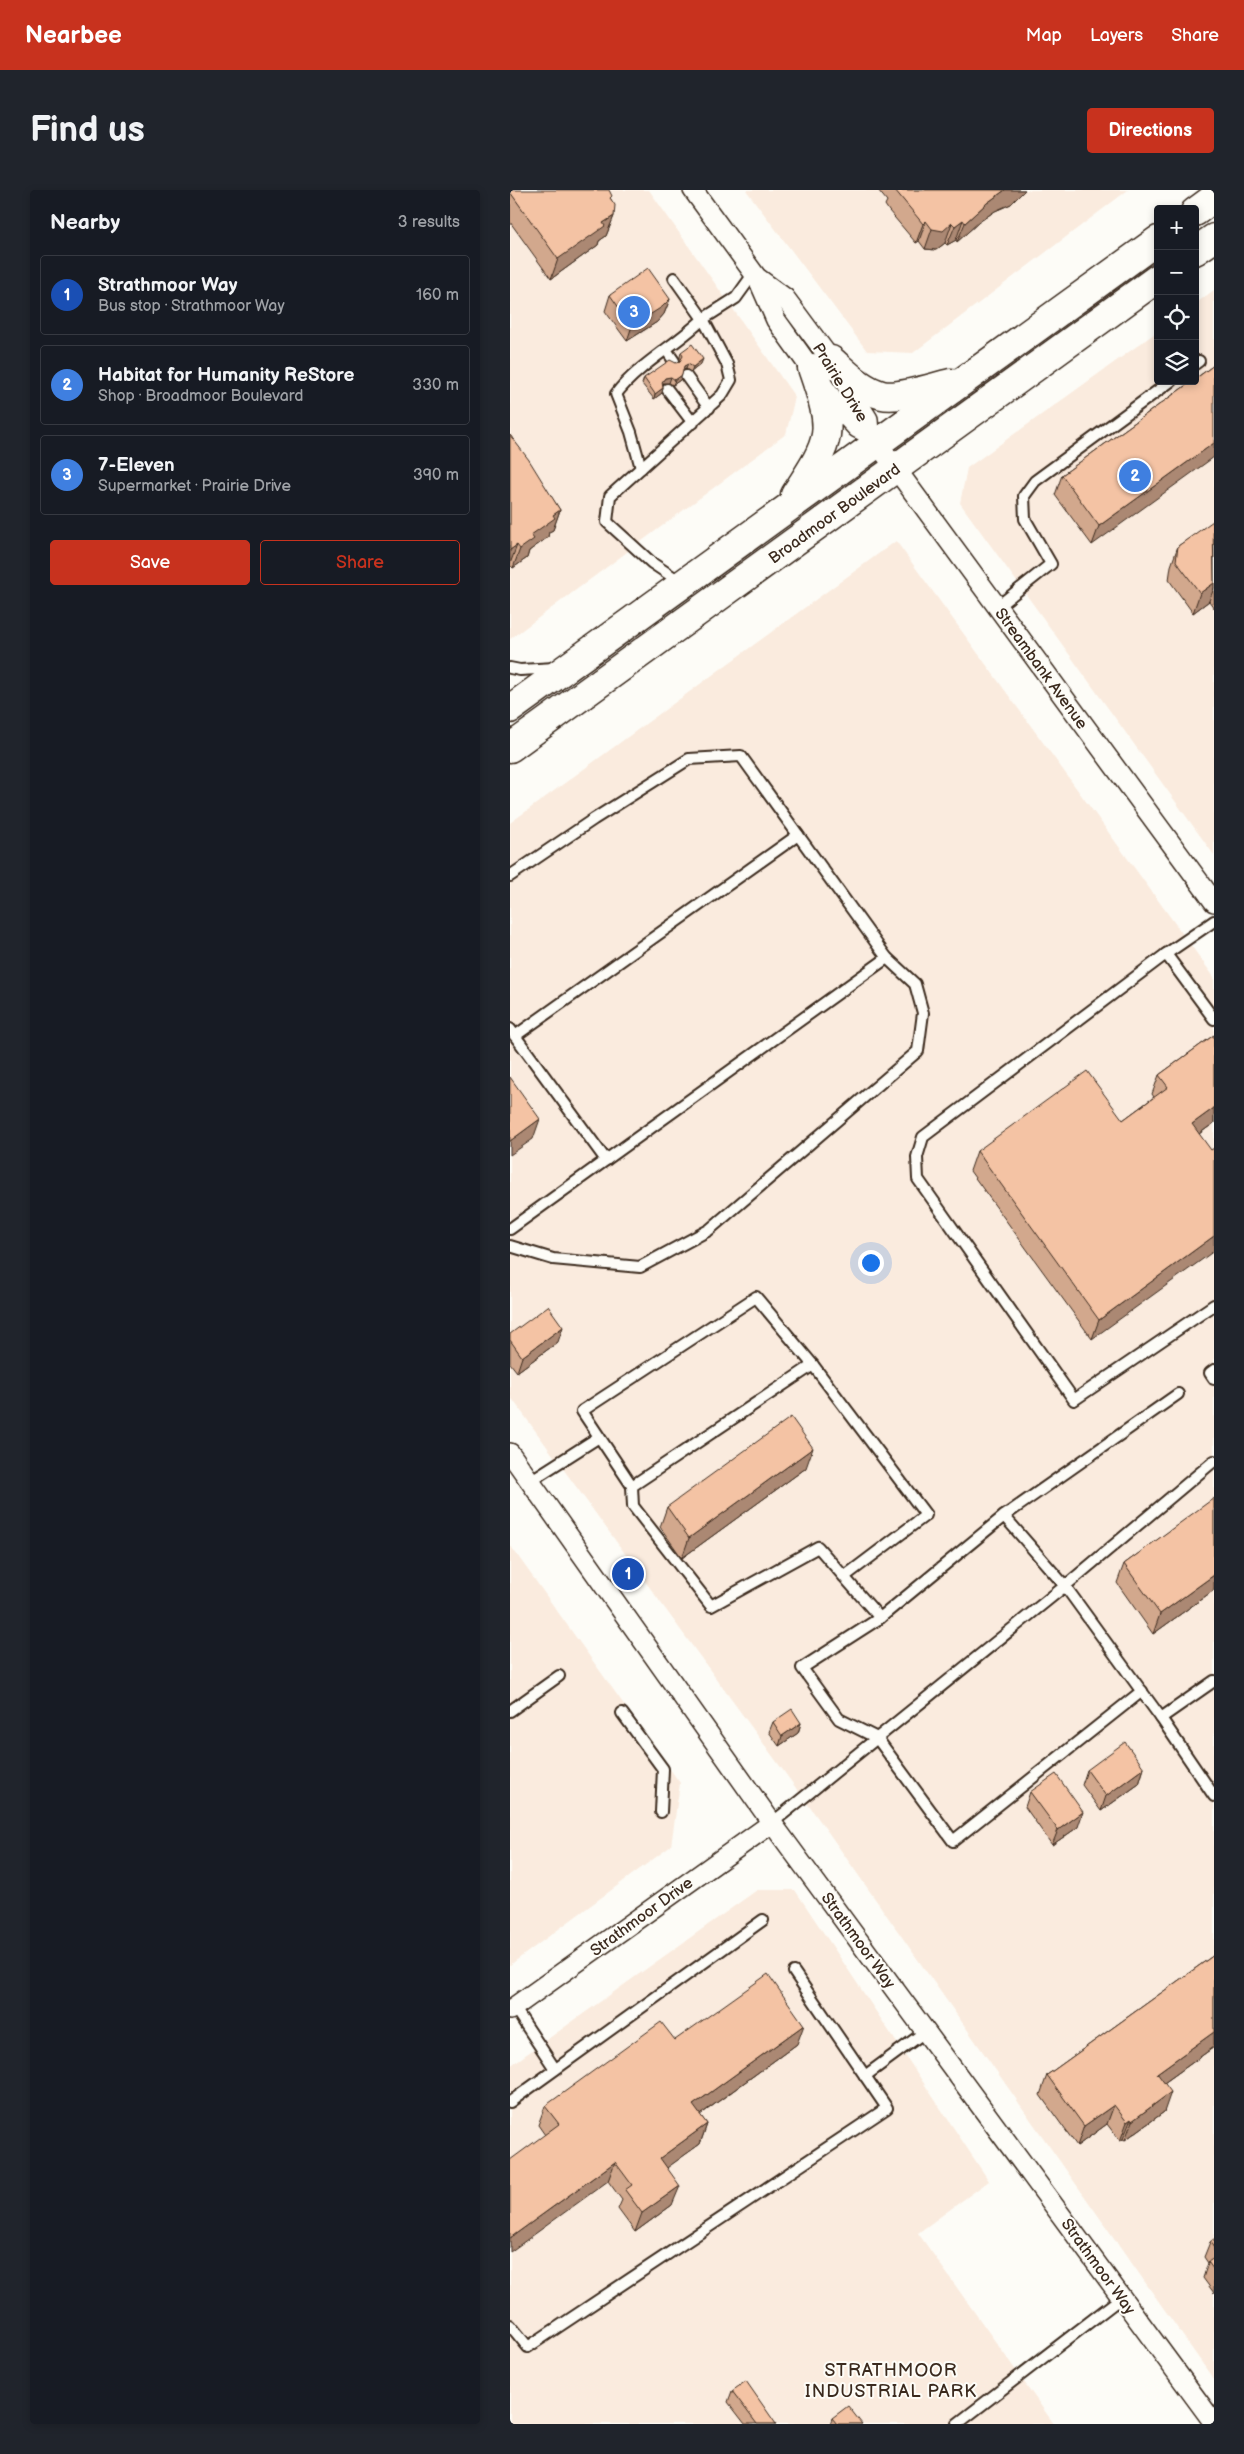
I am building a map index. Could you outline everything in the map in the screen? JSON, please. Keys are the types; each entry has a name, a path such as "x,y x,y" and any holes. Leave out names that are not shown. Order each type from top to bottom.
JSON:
{"main road":[{"path":"1199,209 1214,198"},
{"path":"1196,250 1214,238"},
{"name":"Broadmoor Boulevard","path":"510,709 785,510 873,438 962,380 1154,243"},
{"name":"Broadmoor Boulevard","path":"510,748 1154,281"},
{"path":"822,364 883,396 906,394 962,380"},
{"path":"785,510 820,456 828,434 822,364"}],"street":[{"name":"Prairie Drive","path":"697,192 756,276 776,320 822,364 842,412 857,428 873,438"},
{"name":"Streambank Avenue","path":"873,438 1214,902"},
{"name":"Strathmoor Way","path":"510,1453 772,1823 1214,2423"},
{"name":"Strathmoor Drive","path":"512,2008 772,1823"}],"lane":[{"path":"641,468 631,432 616,394 624,383 666,351 703,319 736,298 756,276"},
{"path":"674,278 703,319 726,364 731,380 720,397 709,408 610,496 607,522 652,563 682,584"},
{"path":"666,351 674,361"},
{"path":"649,364 656,374"},
{"path":"686,376 709,408"},
{"path":"997,607 1051,564 1025,518 1024,496 1035,481 1166,385"},
{"path":"667,389 693,423"},
{"path":"510,668 520,670 568,667"},
{"path":"510,876 594,818 688,760 741,756 887,958 915,984 924,1013 918,1051 709,1230 640,1267 553,1259 510,1246"},
{"path":"606,1160 512,1032 798,835"},
{"path":"1214,921 1166,954 923,1136 917,1157 918,1178 1074,1400 1214,1305"},
{"path":"1166,954 1214,1019"},
{"path":"510,1229 887,958"},
{"path":"844,1577 926,1516 813,1365 756,1298 582,1411 632,1486 633,1506 711,1606 818,1547 844,1577 880,1618"},
{"path":"632,1486 813,1365"},
{"path":"1214,1370 1210,1373 1214,1379"},
{"path":"1142,1691 954,1841 877,1738 839,1719 802,1668 880,1618 1004,1516 1178,1394"},
{"path":"530,1481 600,1437"},
{"path":"772,1823 1065,1586 1214,1461"},
{"path":"1004,1516 1065,1586 1142,1691 1214,1796"},
{"path":"510,1711 559,1676"},
{"path":"1161,1718 1214,1680"},
{"path":"622,1713 663,1769 661,1812"},
{"path":"510,2102 763,1920"},
{"path":"510,2325 528,2347 887,2108 794,1972"},
{"path":"512,2008 555,2069"},
{"path":"865,2076 926,2031"},
{"path":"957,2424 1122,2296"}],"shaded area":[{"path":"510,190 649,190 795,397 786,434 510,639"},
{"path":"746,190 1128,190 913,353 867,351"},
{"path":"1214,290 1214,855 960,503 967,468 1154,334 1154,385 1199,385 1199,301"},
{"path":"896,541 1214,977 1214,2380 828,1832 510,1396 510,823"},
{"path":"510,1545 680,1783 671,1846 510,1965"},
{"path":"757,1890 795,1890 989,2181 918,2233 1054,2424 510,2424 510,2066"}],"building":[{"path":"510,190 609,190 612,196 610,198 615,205 614,216 603,223 605,226 558,259"},
{"path":"895,190 1005,190 965,223 963,220 955,226 952,223 943,231 932,229 926,221 923,224"},
{"path":"648,268 670,299 662,307 632,326 610,295"},
{"path":"692,344 703,359 693,367 688,364 684,366 682,375 675,380 671,377 665,378 662,382 663,388 655,394 644,378 670,360 676,363 680,361 683,356 681,352"},
{"path":"1214,365 1214,443 1099,526 1062,475 1186,385 1199,385 1199,376"},
{"path":"510,435 529,460 560,510 553,515 555,518 531,535 534,539 520,549 517,545 510,550"},
{"path":"1213,521 1214,583 1200,593 1176,561 1178,546"},
{"path":"1214,1035 1214,1108 1192,1124 1211,1150 1214,1148 1214,1236 1099,1320 977,1151 1087,1071 1123,1120 1168,1087 1159,1075"},
{"path":"510,1077 540,1119 510,1141"},
{"path":"548,1306 563,1327 522,1357 510,1340 510,1334"},
{"path":"791,1417 813,1448 689,1538 667,1507"},
{"path":"1214,1498 1214,1575 1160,1614 1124,1564"},
{"path":"792,1709 801,1723 782,1736 773,1722"},
{"path":"1125,1742 1144,1768 1106,1796 1087,1770"},
{"path":"1056,1774 1083,1812 1058,1830 1030,1792"},
{"path":"1214,1955 1214,2032 1157,2073 1171,2092 1132,2121 1131,2119 1127,2122 1114,2105 1084,2126 1047,2075"},
{"path":"768,1974 804,2025 693,2105 707,2124 660,2158 680,2186 642,2213 625,2190 632,2185 615,2162 510,2238 510,2160 559,2124 545,2106 661,2022 675,2040"},
{"path":"1214,2239 1214,2248 1210,2242"},
{"path":"1214,2258 1214,2270 1208,2262"},
{"path":"746,2381 776,2424 757,2424 732,2391"},
{"path":"848,2406 862,2424 837,2424 832,2418"}],"place":[{"name":"7-Eleven","path":"634,312"},
{"name":"Habitat for Humanity ReStore","path":"1135,476"},
{"name":"Strathmoor Way","path":"628,1574"}],"district":[{"name":"STRATHMOOR INDUSTRIAL PARK","path":"891,2380"}]}
